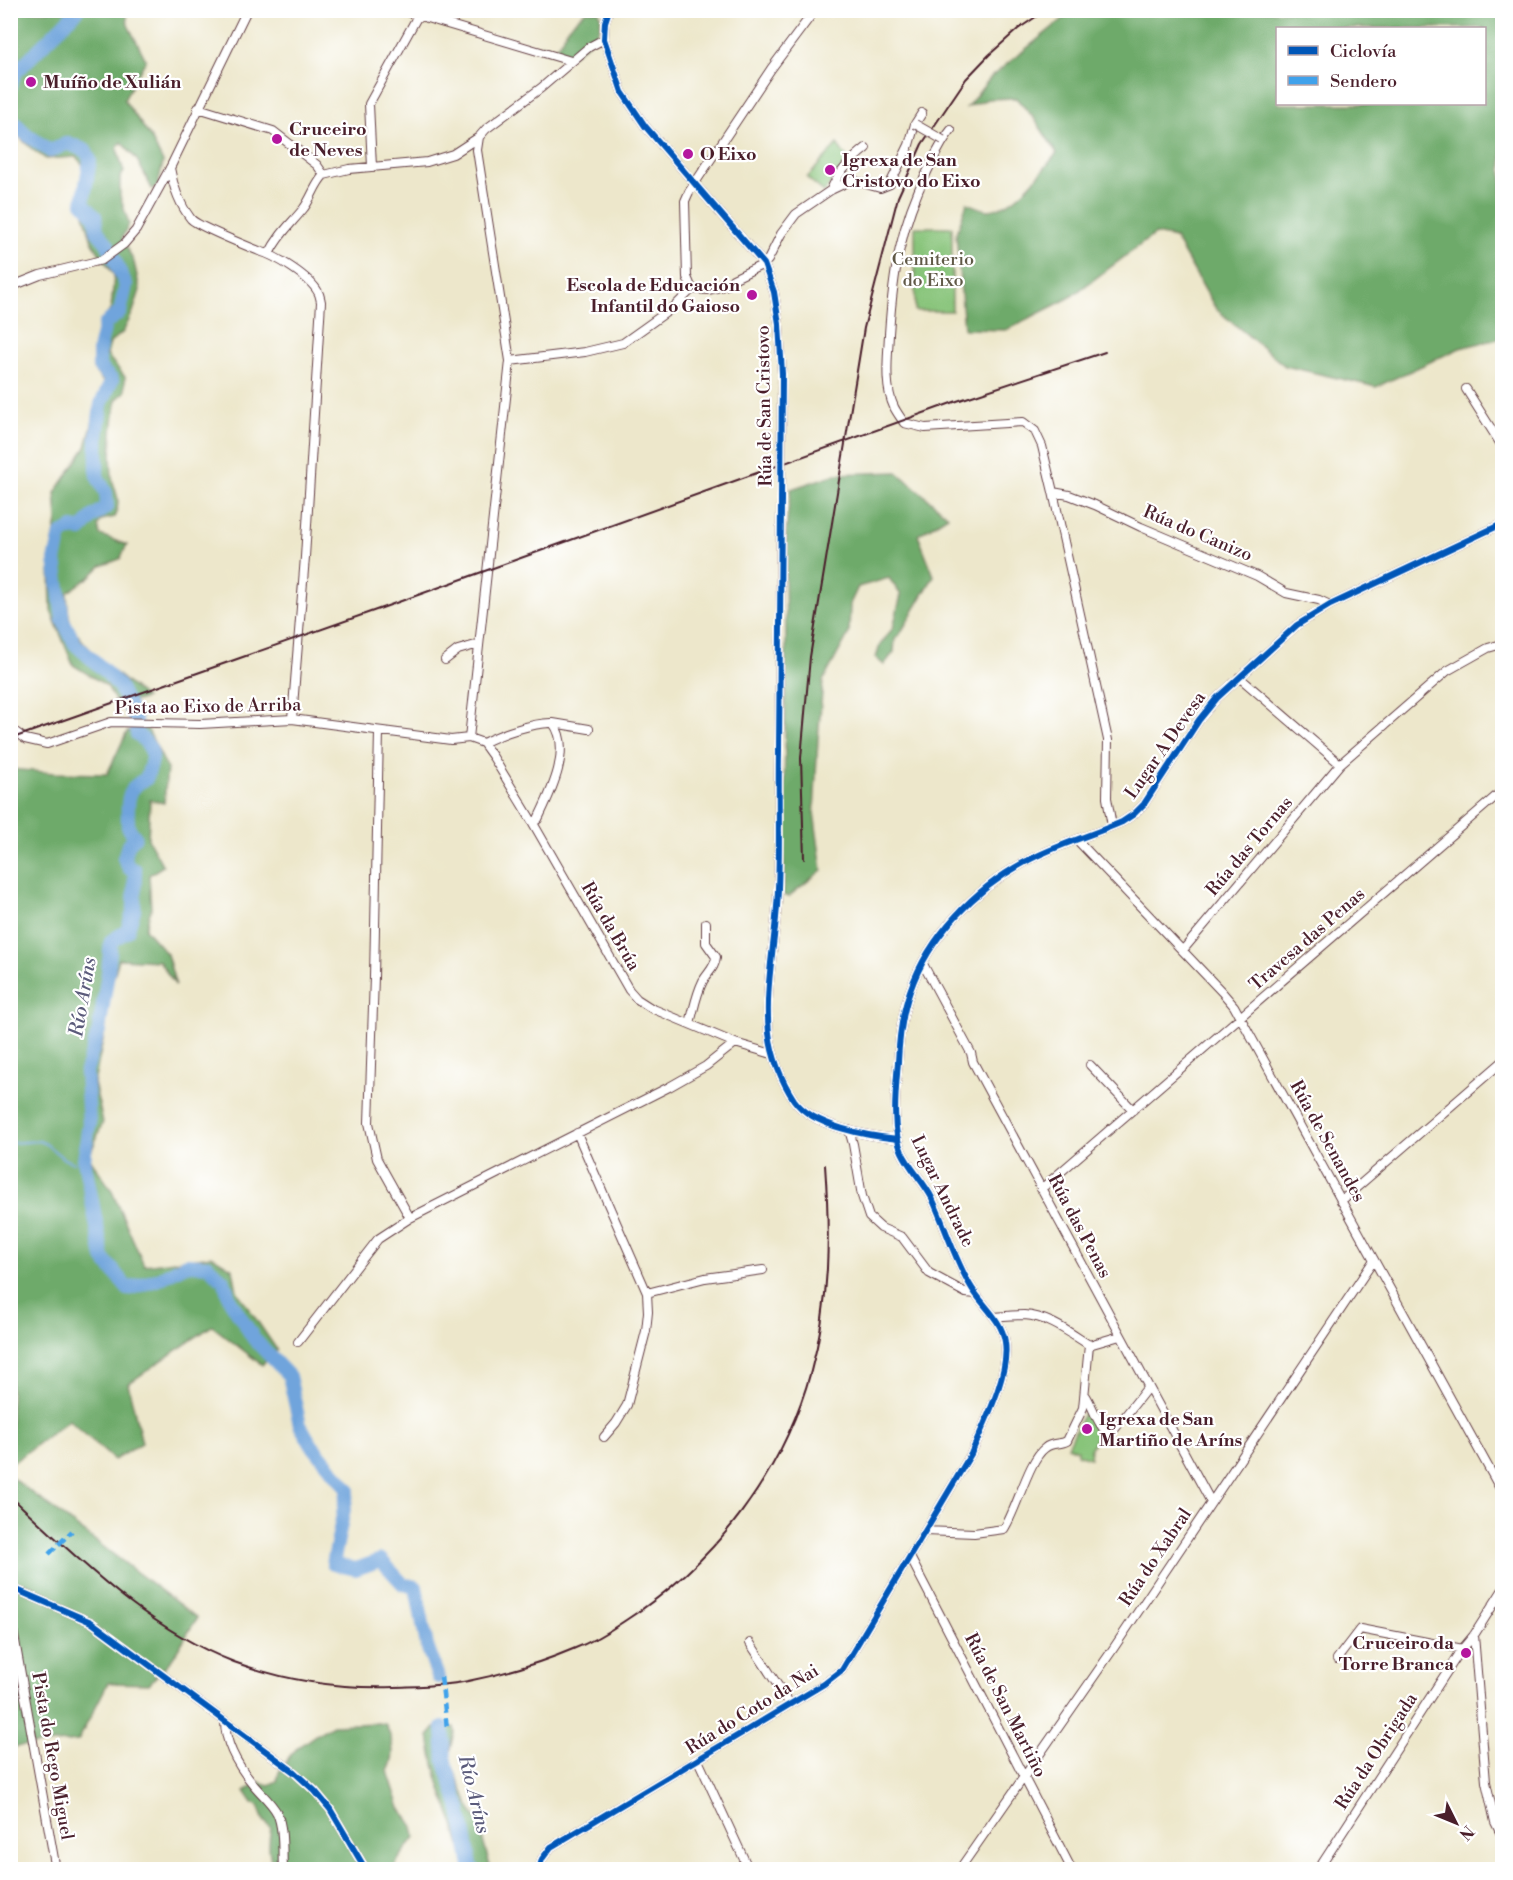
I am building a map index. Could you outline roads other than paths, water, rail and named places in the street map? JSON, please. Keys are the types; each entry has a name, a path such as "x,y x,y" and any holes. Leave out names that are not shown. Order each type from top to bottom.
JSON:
{"street":[{"path":"10,287 40,275 102,260 136,230 170,168 247,10"},
{"path":"400,10 419,13 571,61"},
{"name":"Rúa de San Cristovo","path":"609,10 605,22 604,39 622,92 645,126 694,186 764,264 776,302 782,374 778,890 769,995 772,1054"},
{"path":"692,289 687,277 686,201 689,192 771,69 815,10"},
{"path":"372,166 369,104 419,13"},
{"path":"269,254 285,228 305,206 318,180 324,175 372,166 428,162 453,154 479,137 589,47 604,39"},
{"path":"198,108 273,131 317,165 324,175"},
{"path":"510,361 585,352 623,343 675,306 692,289 709,290 728,285 733,279 764,264 781,234 796,214 831,190 852,180 880,188 890,184 909,145 921,113"},
{"path":"915,124 943,140"},
{"path":"951,130 943,140 920,185 905,227 896,263 891,300 888,385 894,407 904,423 925,428 1023,422 1035,431 1042,446 1053,492 1108,740 1107,798 1112,826"},
{"path":"469,738 510,361 477,150 479,137"},
{"path":"831,190 847,165 866,148"},
{"path":"170,168 172,182 193,221 269,254 308,280 318,292 321,302 292,719"},
{"path":"1466,390 1503,446"},
{"name":"Rúa do Canizo","path":"1053,492 1069,495 1095,505 1257,576 1286,593 1330,605"},
{"name":"Lugar A Devesa","path":"910,991 923,964 952,920 1004,875 1024,862 1128,819 1138,810 1205,712 1239,677 1297,625 1330,605 1503,524"},
{"path":"445,660 458,650 479,644"},
{"name":"Rúa das Tornas","path":"1183,950 1340,764 1447,671 1488,648 1503,644"},
{"path":"1239,677 1340,764"},
{"name":"Pista ao Eixo de Arriba","path":"10,728 25,739 46,744 111,722 200,724 292,719 451,740 469,738 483,743"},
{"path":"483,743 498,735 544,722 589,729"},
{"path":"533,823 538,819 556,780 560,758 558,729 553,723"},
{"path":"379,731 375,966 369,1123 376,1159 410,1218"},
{"name":"Rúa da Brúa","path":"483,743 533,823 629,990 637,999 651,1008 735,1043 772,1054"},
{"name":"Travesa das Penas","path":"1041,1189 1503,791"},
{"name":"Rúa de Senandes","path":"1077,840 1229,999 1503,1492"},
{"path":"690,1023 702,982 716,962 716,957 706,943 706,923"},
{"name":"Rúa das Penas","path":"923,964 971,1053 973,1062 1210,1502"},
{"name":"Lugar Andrade","path":"910,991 898,1054 896,1103 898,1139 904,1156 931,1197 967,1279 1004,1335 1006,1355 1003,1373 983,1426"},
{"path":"298,1342 378,1239 410,1218 669,1087 706,1066 735,1043"},
{"path":"772,1054 795,1101 807,1112 831,1125 863,1134 898,1139"},
{"path":"1341,1201 1503,1062"},
{"path":"1090,1065 1133,1110"},
{"path":"849,1130 868,1217 881,1228 902,1238 929,1273 966,1293 976,1294"},
{"path":"577,1132 647,1293 646,1331 627,1405 604,1437"},
{"name":"Rúa do Xabral","path":"958,1869 1111,1652 1374,1260"},
{"path":"647,1293 705,1278 763,1270"},
{"path":"994,1317 1024,1315 1034,1317 1059,1327 1089,1345 1120,1336"},
{"path":"925,1531 974,1533 1004,1528 1038,1454 1049,1445 1067,1441 1083,1408 1086,1396 1089,1345"},
{"path":"1086,1396 1104,1430 1109,1434 1148,1387"},
{"name":"Rúa do Coto da Nai","path":"539,1869 542,1858 551,1847 824,1684 842,1670 971,1454 983,1426"},
{"name":"Rúa de San Martiño","path":"910,1557 1072,1869"},
{"path":"10,1587 91,1622 294,1772 315,1791 330,1809 366,1869"},
{"name":"Rúa da Obrigada","path":"1318,1869 1503,1591"},
{"name":"Pista do Rego Miguel","path":"10,1613 56,1869"},
{"path":"1337,1659 1360,1629 1463,1649"},
{"path":"1474,1635 1486,1782 1494,1822 1503,1836"},
{"name":"Rúa do Coto da Nai","path":"750,1643 790,1704"},
{"path":"225,1721 228,1741 241,1768 271,1803 278,1816 283,1869"},
{"path":"698,1760 749,1869"}],"waterway":[{"path":"10,87 15,73 78,10"},
{"name":"Río Aríns","path":"10,118 26,134 50,151 68,143 86,151 90,160 83,203 95,216 97,231 107,243 126,285 120,312 105,324 99,350 99,367 112,380 101,404 97,437 97,476 106,493 107,507 92,517 81,530 73,528 61,534 55,560 63,620 75,644 119,686 135,719 137,734 148,745 152,754 146,779 134,787 128,805 128,827 135,837 128,845 124,858 129,868 135,870 134,910 127,931 111,941 99,1030 86,1071 89,1123 84,1160 103,1258 128,1289 159,1279 187,1264 208,1266 224,1281 230,1300 254,1339 289,1376 300,1425 311,1444 348,1489 333,1564 356,1569 381,1560 403,1584 416,1587 427,1646 438,1677"},
{"path":"10,1143 39,1141 64,1159 74,1163"},
{"name":"Río Aríns","path":"77,1162 84,1160"},
{"name":"Río Aríns","path":"443,1728 445,1762 460,1809 471,1866 474,1870"}],"railway":[{"path":"804,859 801,758 810,657 864,328 898,197 922,144 966,79 1018,29 1046,10"},
{"path":"10,739 957,401 1105,352"},
{"path":"10,1496 114,1590 142,1611 201,1647 254,1669 293,1679 334,1685 395,1687 468,1681 548,1659 601,1636 658,1597 689,1571 716,1543 764,1480 799,1409 811,1371 822,1320 828,1243 825,1165"}],"place":[{"name":"Muíño de Xulián","path":"31,82"},
{"name":"Cruceiro de Neves","path":"277,139"},
{"name":"O Eixo","path":"688,154"},
{"name":"Igrexa de San Cristovo do Eixo","path":"830,170"},
{"name":"Escola de Educación Infantil do Gaioso","path":"752,295"},
{"name":"Igrexa de San Martiño de Aríns","path":"1087,1429"},
{"name":"Cruceiro da Torre Branca","path":"1466,1653"}],"park label":[{"name":"Cemiterio do Eixo","path":"933,269"}]}
